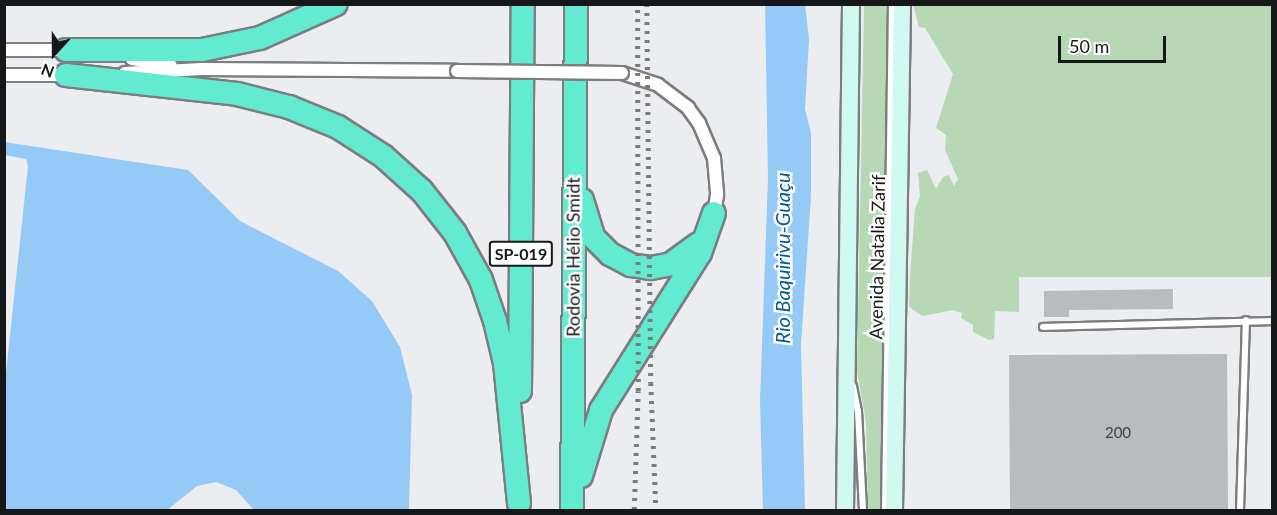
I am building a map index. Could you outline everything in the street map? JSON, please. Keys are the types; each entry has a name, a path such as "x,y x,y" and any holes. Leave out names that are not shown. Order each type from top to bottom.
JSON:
{"highway":[{"path":"66,50 202,50 260,38 336,4"},
{"name":"SP-019","path":"66,75 237,94 289,107 338,127 365,144 422,191 455,233 481,280 495,321 505,363 519,503 523,4"},
{"name":"Rodovia Hélio Smidt","path":"574,510 576,4"},
{"path":"574,144 588,227 601,246 620,260 651,268 680,260 702,240 714,213"},
{"path":"574,510 589,441 601,410 700,253 714,213"}],"main road":[{"name":"Avenida Natalia Zarif","path":"845,510 851,4"},
{"name":"Avenida Natalia Zarif","path":"894,510 902,4"},
{"path":"893,474 900,510"}],"street":[{"path":"4,50 66,50 202,69"},
{"path":"4,75 66,75 202,69 622,74 666,90 699,123 714,158 717,185 714,213"}],"lane":[{"path":"859,4 851,379 858,411 863,510"},
{"path":"885,510 891,4"},
{"path":"1240,510 1246,320"},
{"path":"1043,327 1272,321"}],"green space":[{"path":"864,5 887,5 881,510 868,510 866,422 857,371"},
{"path":"913,5 1272,5 1272,277 1019,277 1019,312 995,311 994,339 989,340 973,332 973,325 961,318 962,313 953,310 923,316 913,310 909,306 910,277 915,209 920,196 918,173 927,170 936,189 943,177 949,175 954,186 958,179 945,150 946,135 936,128 953,74 925,28 919,27"}],"water":[{"name":"Rio Baquirivu-Guaçu","path":"765,5 805,5 809,39 805,109 811,133 811,196 801,344 805,510 763,510 760,401 768,178"},
{"path":"4,142 188,170 240,221 338,271 372,301 400,347 412,395 409,510 254,510 236,490 216,482 197,486 167,510 5,510 5,382 28,166 26,159 5,155"}],"building":[{"path":"1173,289 1173,309 1069,310 1069,317 1044,317 1044,291"},
{"path":"1227,354 1228,510 1010,510 1009,355"}],"railway":[{"path":"634,510 638,391 637,4"},
{"path":"647,4 651,383 656,510"}]}
